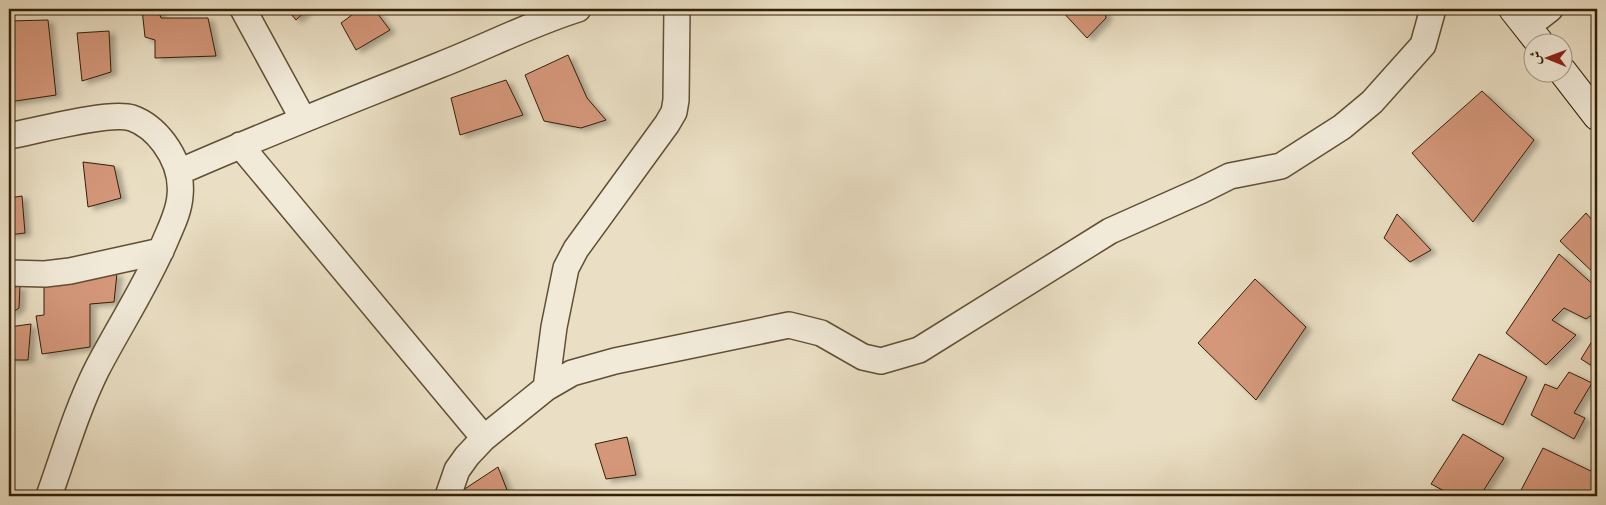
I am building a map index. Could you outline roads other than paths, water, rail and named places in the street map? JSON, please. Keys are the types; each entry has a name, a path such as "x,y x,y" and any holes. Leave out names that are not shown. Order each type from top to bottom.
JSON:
{"main road":[{"path":"1571,82 1597,116"}],"street":[{"path":"243,9 303,119"},
{"path":"179,172 303,119 443,64 544,14 578,9"},
{"path":"546,388 554,327 566,268 576,249 674,112 676,100 677,9"},
{"path":"448,496 457,470 466,456 484,438 546,388 572,373 615,361 789,325 821,333 863,357 881,361 919,350 1110,231 1230,176 1281,166 1342,127 1372,102 1423,45 1433,9"},
{"path":"1527,26 1550,9"},
{"path":"9,136 107,118 129,118 146,124 158,135 171,152 179,172 180,196 176,215 161,251 128,317 97,370 49,496"},
{"path":"240,145 484,438"},
{"path":"9,273 45,274 70,271 161,251"}]}
